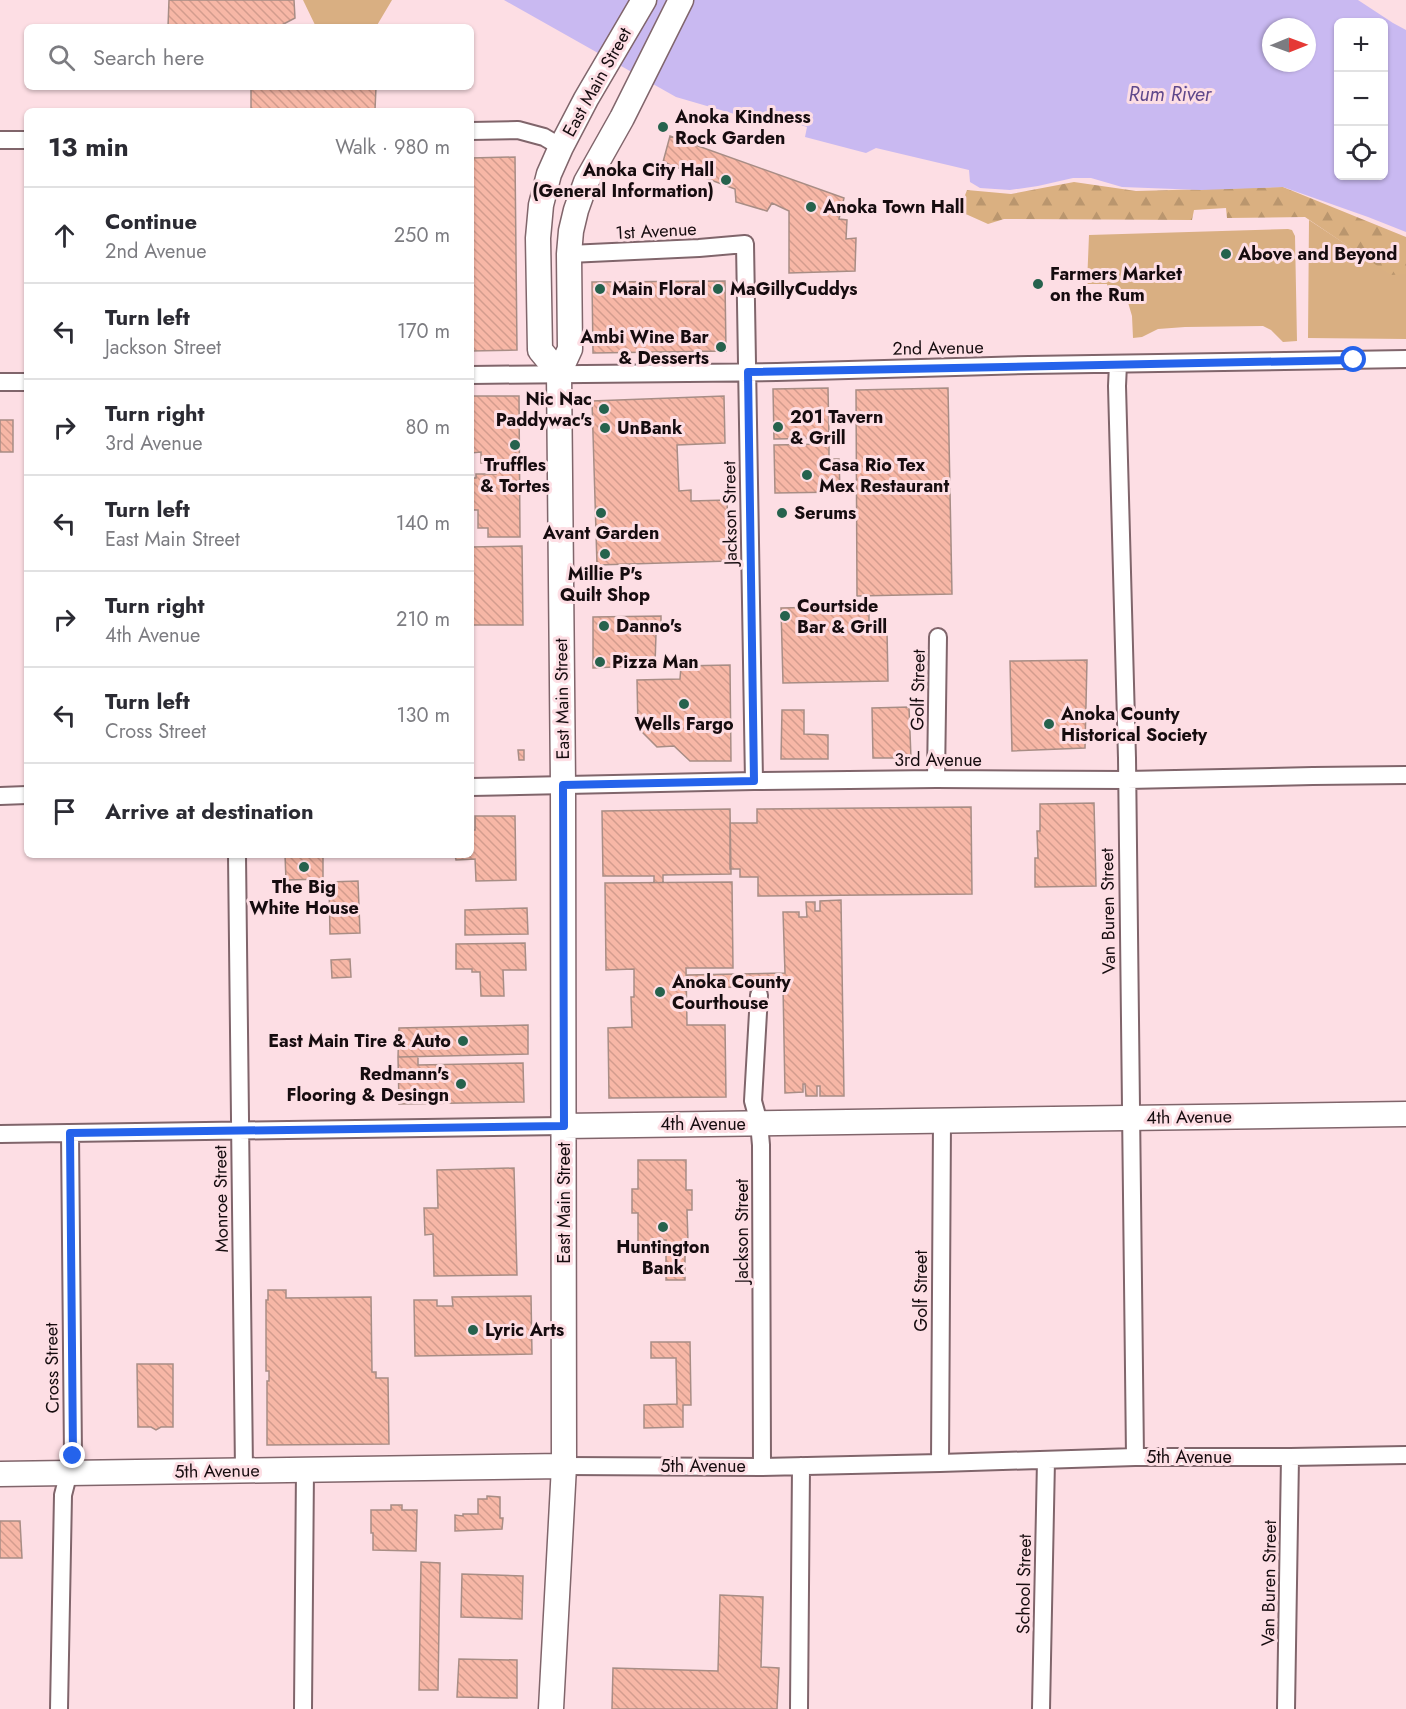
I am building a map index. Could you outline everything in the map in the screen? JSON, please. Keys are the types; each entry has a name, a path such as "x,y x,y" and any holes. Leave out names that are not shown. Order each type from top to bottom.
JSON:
{"main road":[{"name":"East Main Street","path":"559,373 540,350 538,238 541,205 549,174 561,147 586,99 644,0"},
{"name":"East Main Street","path":"551,1709 564,1466 563,785 559,373 570,349 569,254 576,210 586,182 622,118 681,0"},
{"name":"4th Avenue","path":"564,1126 1406,1114"},
{"name":"5th Avenue","path":"0,1474 564,1466"}],"street":[{"path":"474,130 518,130 544,137 561,147"},
{"path":"0,141 24,140"},
{"name":"1st Avenue","path":"569,254 745,244"},
{"name":"Jackson Street","path":"745,244 754,781"},
{"name":"2nd Avenue","path":"474,375 1406,359"},
{"name":"Van Buren Street","path":"1118,364 1127,780 1135,1457"},
{"path":"0,382 24,382"},
{"name":"Golf Street","path":"936,779 938,637"},
{"name":"3rd Avenue","path":"474,787 754,781 1127,780 1406,775"},
{"path":"0,796 24,795"},
{"name":"Monroe Street","path":"237,858 244,1471"},
{"name":"Jackson Street","path":"759,995 753,1101 759,1123 761,1156 762,1467"},
{"name":"Golf Street","path":"940,1463 942,1120"},
{"name":"4th Avenue","path":"0,1134 564,1126"},
{"name":"Cross Street","path":"59,1709 63,1495 73,1456 70,1133"},
{"name":"5th Avenue","path":"564,1466 762,1467 1135,1457 1406,1455"},
{"name":"Van Buren Street","path":"1286,1709 1290,1457"},
{"name":"School Street","path":"1041,1709 1046,1460"},
{"path":"799,1709 801,1466"},
{"path":"303,1709 305,1469"}],"shaded area":[{"path":"303,0 392,0 378,24 315,24"},
{"path":"1309,220 1391,274 1406,274 1406,339 1308,338"},
{"path":"1292,230 1295,236 1297,341 1283,342 1271,330 1263,326 1158,329 1142,337 1133,338 1132,316 1127,299 1109,293 1107,284 1087,284 1089,235"}],"green space":[{"path":"1074,182 1136,191 1283,187 1406,237 1406,274 1391,275 1305,217 1227,218 1226,208 1194,210 1192,220 1004,219 988,224 959,211 967,190 1011,194"}],"water":[{"name":"Rum River","path":"504,0 1358,0 1385,18 1334,18 1334,180 1388,180 1388,20 1406,30 1406,232 1283,187 1201,190 1122,187 1091,178 1073,178 1010,190 980,188 970,182 969,170 876,148 866,153 805,137 807,127 759,112 755,120 676,97"}],"building":[{"path":"169,0 294,0 295,18 284,24 168,24"},
{"path":"251,90 376,90 375,108 251,108"},
{"name":"Anoka Town Hall","path":"670,136 844,198 839,219 847,220 846,239 856,238 855,271 789,273 789,211 772,203 767,211 736,202 735,189 663,162"},
{"path":"515,157 517,350 474,351 474,158"},
{"path":"725,281 726,351 593,353 592,282"},
{"path":"828,388 829,438 774,439 773,389"},
{"path":"948,388 952,594 857,596 856,390"},
{"path":"474,396 519,396 520,537 488,537 488,528 478,528 478,510 474,510 474,478 476,474 496,474 496,463 481,463 481,452 474,453"},
{"path":"724,396 725,443 677,445 679,491 691,490 691,501 727,500 729,561 597,565 592,401"},
{"path":"0,420 13,420 13,452 0,452"},
{"name":"Casa Rio Tex Mex Restaurant","path":"829,444 829,459 839,459 840,492 775,493 774,445"},
{"path":"522,546 523,625 474,625 474,547"},
{"path":"869,606 869,632 887,631 888,681 783,683 781,608"},
{"path":"661,616 661,632 656,634 655,665 593,668 593,617"},
{"name":"Anoka County Historical Society","path":"1087,660 1085,748 1012,751 1010,661"},
{"name":"Wells Fargo","path":"730,665 731,761 690,761 674,746 657,747 638,728 637,680 680,679 681,666"},
{"path":"909,707 911,758 873,758 872,708"},
{"path":"782,710 804,710 804,734 828,735 828,759 781,759"},
{"path":"518,750 524,750 524,760 519,760"},
{"path":"1094,803 1096,886 1035,887 1040,804"},
{"path":"971,807 972,894 758,896 758,877 740,877 740,869 730,869 730,823 757,823 757,809"},
{"path":"730,809 731,874 663,875 663,883 654,883 654,876 603,876 602,811"},
{"path":"475,816 515,816 516,880 476,881 475,859 456,860 456,858 474,858"},
{"name":"The Big White House","path":"285,858 323,858 323,879 286,880"},
{"path":"358,881 360,933 330,934 329,882"},
{"name":"Anoka County Courthouse","path":"732,882 733,968 686,968 687,1025 725,1025 726,1097 609,1098 608,1028 632,1027 631,997 634,997 634,969 606,970 605,883"},
{"path":"841,900 844,1096 820,1096 820,1086 817,1086 817,1096 806,1096 805,1084 803,1084 803,1092 785,1093 783,986 687,988 687,975 785,973 783,912 799,912 799,917 807,917 806,902 815,902 815,911 820,911 820,901"},
{"path":"527,908 528,934 465,935 465,910"},
{"path":"525,943 526,970 503,970 504,996 481,996 480,972 472,972 472,969 456,969 456,944"},
{"path":"350,959 351,977 332,978 331,960"},
{"name":"East Main Tire & Auto","path":"528,1025 528,1054 398,1057 399,1028"},
{"name":"Redmann's Flooring & Desingn","path":"398,1057 418,1057 418,1065 523,1063 524,1102 399,1104"},
{"name":"Huntington Bank","path":"638,1160 686,1160 686,1190 692,1190 692,1210 687,1210 688,1242 685,1242 685,1280 666,1280 666,1240 661,1240 661,1243 638,1243 638,1213 632,1213 632,1189 638,1189"},
{"path":"514,1168 517,1275 434,1276 433,1234 425,1235 424,1208 438,1208 437,1170"},
{"path":"268,1290 286,1290 286,1298 371,1297 372,1372 376,1372 376,1378 388,1378 389,1444 267,1445 269,1371 266,1371 266,1300 268,1300"},
{"name":"Lyric Arts","path":"531,1296 532,1354 415,1356 414,1300 437,1300 437,1306 453,1306 452,1297"},
{"path":"651,1342 690,1342 691,1405 683,1405 683,1427 644,1428 644,1405 677,1404 676,1358 651,1358"},
{"path":"137,1364 173,1364 173,1427 161,1427 156,1430 151,1427 138,1427"},
{"path":"487,1496 500,1497 502,1529 455,1531 455,1515 478,1514 478,1499 487,1499"},
{"path":"391,1505 402,1505 402,1510 417,1510 416,1551 373,1550 371,1510 391,1510"},
{"path":"0,1521 20,1521 22,1558 0,1558"},
{"path":"421,1562 440,1563 438,1690 419,1690"},
{"path":"462,1574 523,1576 522,1619 461,1617"},
{"path":"720,1595 763,1597 761,1667 779,1668 777,1709 612,1709 613,1668 718,1671"},
{"path":"459,1659 517,1660 517,1698 457,1697"}],"place":[{"name":"Anoka Kindness Rock Garden","path":"663,127"},
{"name":"Anoka City Hall (General Information)","path":"726,180"},
{"name":"Anoka Town Hall","path":"811,207"},
{"name":"Above and Beyond","path":"1226,254"},
{"name":"Farmers Market on the Rum","path":"1038,284"},
{"name":"Main Floral","path":"600,289"},
{"name":"MaGillyCuddys","path":"718,289"},
{"name":"Ambi Wine Bar & Desserts","path":"721,347"},
{"name":"Nic Nac Paddywac's","path":"604,409"},
{"name":"201 Tavern & Grill","path":"778,427"},
{"name":"UnBank","path":"605,428"},
{"name":"Truffles & Tortes","path":"515,445"},
{"name":"Casa Rio Tex Mex Restaurant","path":"807,475"},
{"name":"Avant Garden","path":"601,513"},
{"name":"Serums","path":"782,513"},
{"name":"Millie P's Quilt Shop","path":"605,554"},
{"name":"Courtside Bar & Grill","path":"785,616"},
{"name":"Danno's","path":"604,626"},
{"name":"Pizza Man","path":"600,662"},
{"name":"Wells Fargo","path":"684,704"},
{"name":"Anoka County Historical Society","path":"1049,724"},
{"name":"The Big White House","path":"304,867"},
{"name":"Anoka County Courthouse","path":"660,992"},
{"name":"East Main Tire & Auto","path":"463,1041"},
{"name":"Redmann's Flooring & Desingn","path":"461,1084"},
{"name":"Huntington Bank","path":"663,1227"},
{"name":"Lyric Arts","path":"473,1330"}],"route":[{"path":"73,1456 70,1133 564,1126 563,785 754,781 748,372 1354,360"}]}
